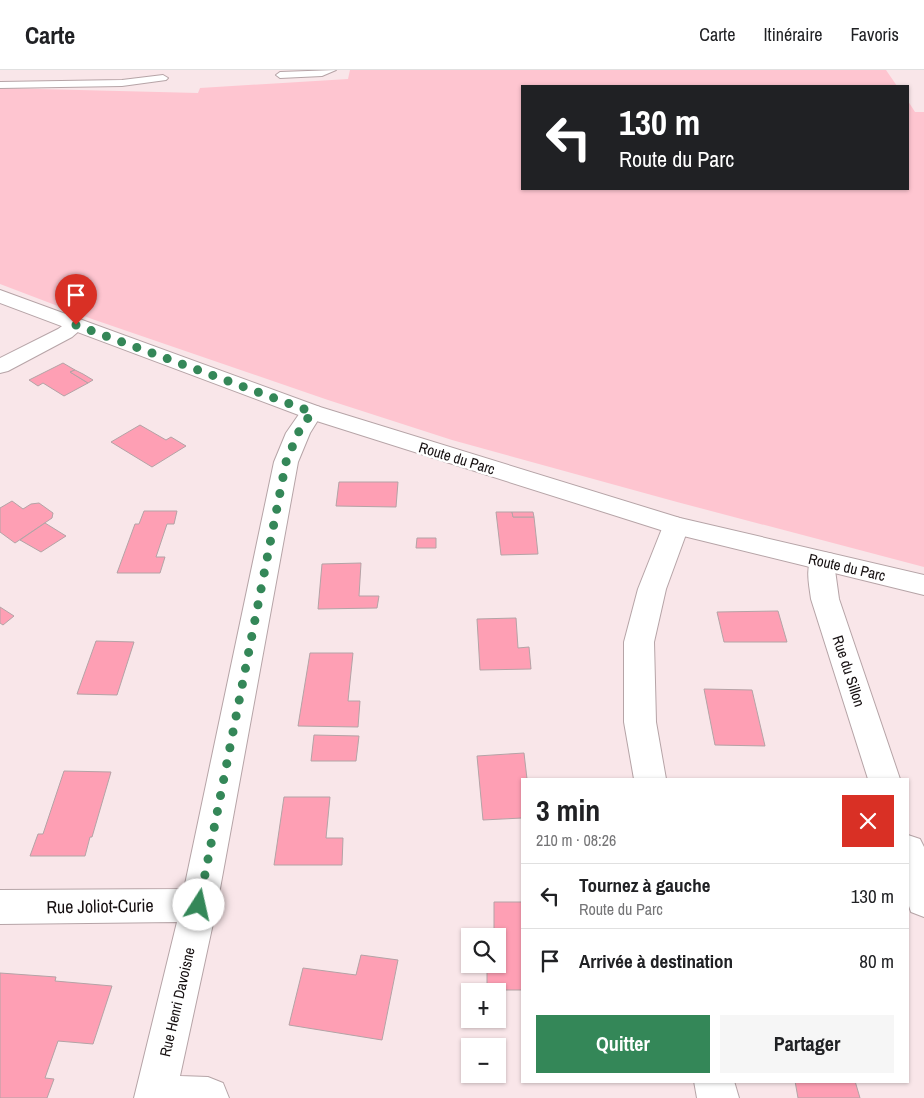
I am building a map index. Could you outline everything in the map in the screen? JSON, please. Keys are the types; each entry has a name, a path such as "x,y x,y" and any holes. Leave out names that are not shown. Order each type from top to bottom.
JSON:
{"street":[{"name":"Route du Parc","path":"0,296 312,412 676,526 924,585"},
{"path":"0,366 66,333 76,325"},
{"name":"Rue Henri Davoisne","path":"155,1097 199,905 286,462 298,433 312,412"},
{"path":"650,778 640,722 639,642 652,590 676,526"},
{"name":"Rue du Sillon","path":"823,561 825,599 884,778"},
{"path":"909,853 924,900"},
{"name":"Rue Joliot-Curie","path":"0,907 199,905"},
{"path":"714,1083 718,1098"},
{"path":"155,1097 208,1098"}],"lane":[{"path":"280,75 322,73 332,70"},
{"path":"0,85 122,84 135,80 163,78"}],"shaded area":[{"path":"350,70 886,70 896,85 521,85 521,190 909,190 909,103 915,112 924,112 924,567 452,440 328,400 92,319 0,284 0,88 198,93 200,88 348,79"}],"building":[{"path":"63,363 75,370 70,372 88,383 64,396 43,383 38,386 29,380"},
{"path":"75,370 93,380 88,383 70,372"},
{"path":"140,425 166,440 171,437 186,446 152,467 111,442"},
{"path":"339,482 398,482 396,507 336,506"},
{"path":"12,501 23,509 31,504 39,503 53,513 52,518 15,543 0,532 0,508"},
{"path":"144,511 177,511 174,524 167,524 156,557 165,557 160,573 117,573 135,524 139,524"},
{"path":"496,512 512,512 513,517 534,517 538,554 501,555"},
{"path":"512,512 533,512 534,517 513,517"},
{"path":"45,523 66,536 41,552 20,540"},
{"path":"417,538 436,538 436,548 416,548"},
{"path":"361,563 359,596 379,596 377,608 318,609 322,564"},
{"path":"0,607 14,616 3,625 0,623"},
{"path":"778,611 787,642 724,642 717,612"},
{"path":"516,618 518,648 529,647 531,669 480,670 477,619"},
{"path":"96,641 134,642 117,695 77,694"},
{"path":"310,653 353,653 348,701 360,701 358,727 298,726"},
{"path":"704,689 752,690 765,746 715,745"},
{"path":"314,735 359,736 356,761 311,761"},
{"path":"524,753 527,778 521,778 521,818 483,820 477,756"},
{"path":"64,771 111,772 85,856 30,856 38,834 43,834"},
{"path":"284,797 330,797 326,838 343,838 342,865 274,865"},
{"path":"494,902 521,902 521,990 506,990 506,983 487,983 487,973 506,973 506,928 494,928"},
{"path":"361,955 398,960 382,1040 289,1025 303,968 356,975"},
{"path":"0,973 56,977 55,981 112,986 93,1044 58,1041 45,1078 54,1079 47,1098 0,1098"},
{"path":"795,1083 856,1083 860,1098 798,1098"}],"route":[{"path":"76,325 312,412 298,433 286,462 199,905"}]}
